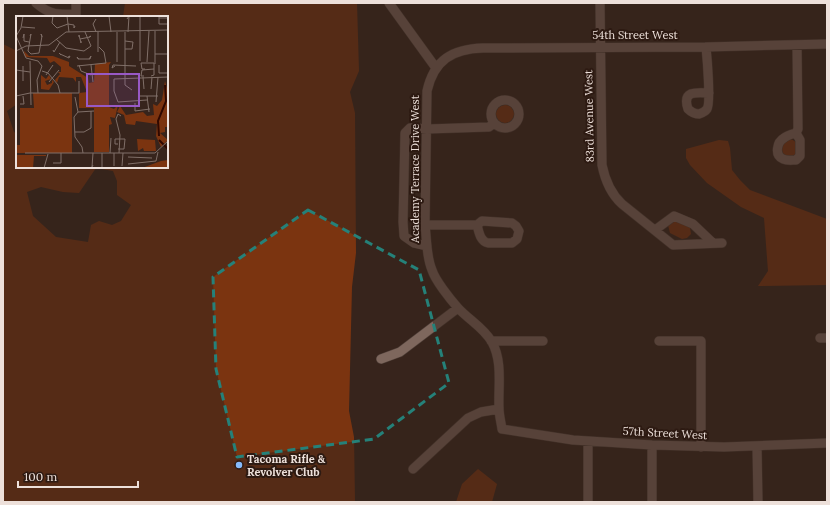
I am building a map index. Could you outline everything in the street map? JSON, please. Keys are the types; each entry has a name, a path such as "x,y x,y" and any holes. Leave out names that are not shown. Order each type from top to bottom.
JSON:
{"street":[{"path":"36,3 51,13 76,16 76,3"},
{"path":"389,3 436,68"},
{"name":"83rd Avenue West","path":"600,3 601,155 604,174 610,190 616,198 673,245 717,243 693,224 674,216 655,230"},
{"name":"54th Street West","path":"446,58 468,48 706,47 827,44"},
{"path":"796,133 798,129 797,45"},
{"path":"706,47 708,93"},
{"name":"Academy Terrace Drive West","path":"446,58 436,68 426,91 426,246 432,271 458,308 478,325 491,341 498,362 499,409 502,429"},
{"path":"426,246 407,240 404,236 405,133 410,128 426,129 489,127 494,123"},
{"path":"425,225 476,225"},
{"path":"381,358 400,352 458,308"},
{"path":"659,340 701,340 701,446"},
{"path":"491,341 543,341"},
{"path":"413,469 468,418 480,412 499,409"},
{"name":"57th Street West","path":"502,429 588,441 724,448 827,444"},
{"path":"588,441 588,502"},
{"path":"652,444 652,502"},
{"path":"758,446 758,502"}],"highlighted area":[{"path":"308,210 419,270 449,383 374,439 237,457 216,369 213,277"}],"shaded area":[{"path":"125,3 357,3 359,71 350,92 355,113 356,253 352,287 349,411 354,437 355,502 3,502 3,44 16,50 16,105 7,111 14,132 16,133 16,168 96,168 168,168 168,16 123,16","holes":["96,168 113,171 117,181 117,195 131,205 121,221 112,225 99,221 91,225 88,242 56,237 33,216 27,192 41,187 63,192 79,193"]},
{"path":"505,105 511,108 514,114 511,120 505,123 499,120 496,114 499,108"},
{"path":"789,139 795,142 798,148 795,154 789,157 783,154 780,148 783,142"},
{"path":"719,140 728,141 732,170 750,190 827,219 827,285 758,286 768,271 764,218 741,207 707,183 690,165 686,158 686,149"},
{"path":"676,219 690,228 691,234 687,238 682,239 670,233 668,225"},
{"path":"478,469 497,484 492,502 456,502 462,484"}],"place":[{"name":"Tacoma Rifle & Revolver Club","path":"239,465"}]}
